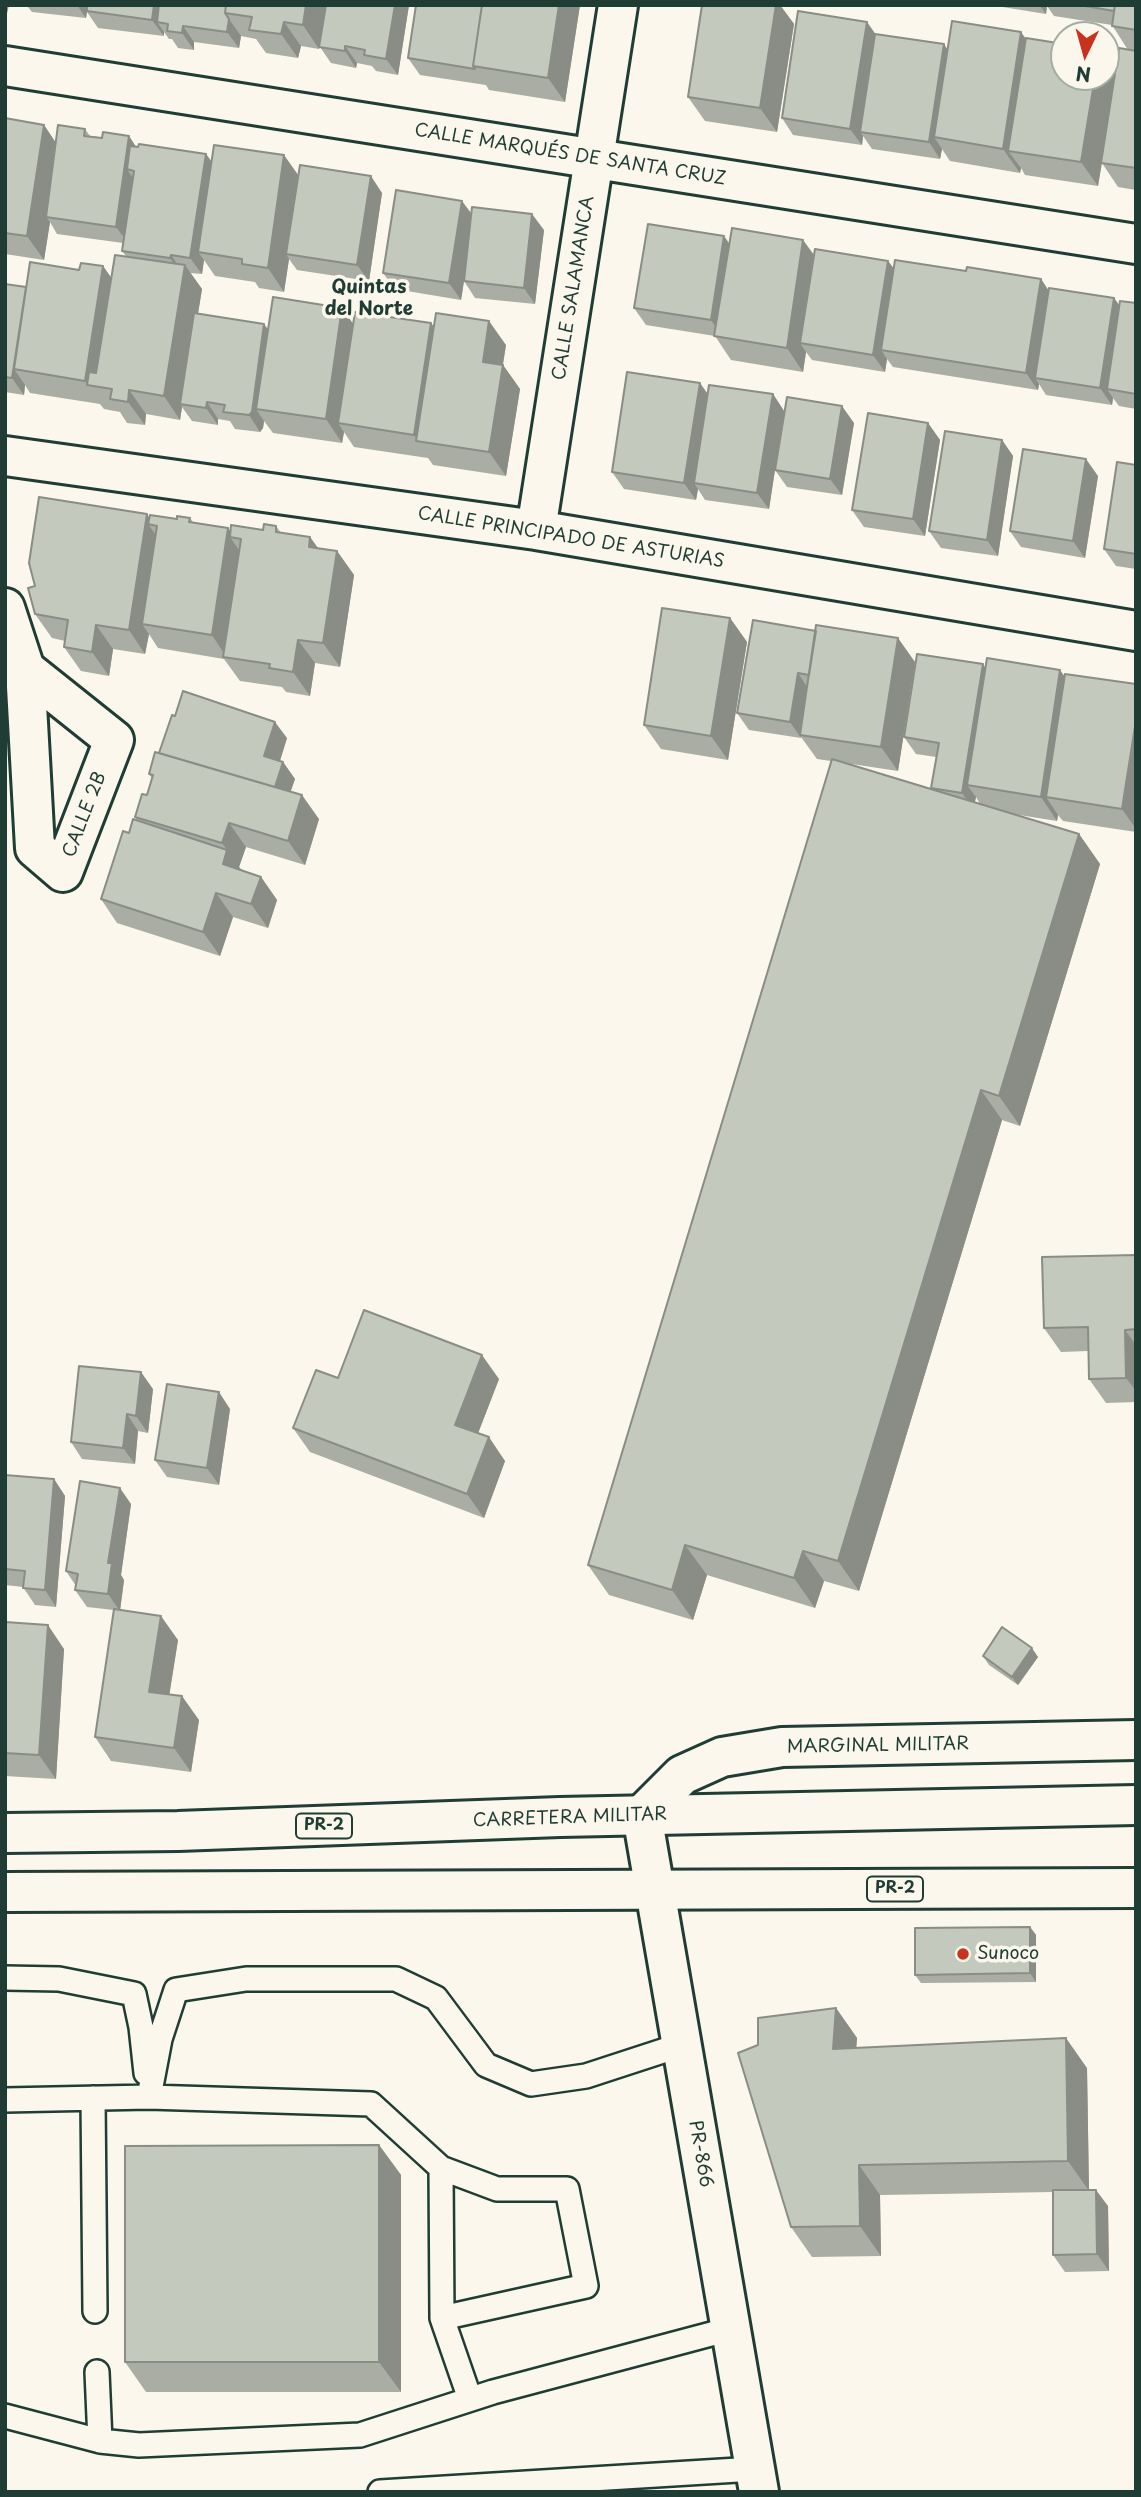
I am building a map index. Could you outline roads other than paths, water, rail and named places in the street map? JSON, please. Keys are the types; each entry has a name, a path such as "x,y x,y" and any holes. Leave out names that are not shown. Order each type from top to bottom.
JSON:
{"street":[{"name":"CALLE SALAMANCA","path":"536,530 618,5"},
{"name":"CALLE MARQUÉS DE SANTA CRUZ","path":"5,66 1136,244"},
{"name":"CALLE PRINCIPADO DE ASTURIAS","path":"5,456 536,530 1136,631"},
{"path":"5,608 25,669"},
{"name":"MARGINAL MILITAR","path":"642,1815 682,1775 722,1757 782,1747 1136,1740"},
{"name":"CARRETERA MILITAR","path":"5,1833 178,1831 642,1815 1136,1805"},
{"name":"PR-866","path":"642,1815 756,2480"},
{"name":"PR-2","path":"5,1892 1136,1888"}],"lane":[{"path":"5,1979 59,1979 134,1994 141,2027 149,2097"},
{"path":"149,2097 160,2039 176,1990 246,1979 396,1979 436,1998 486,2065 531,2084 586,2076 681,2045"},
{"path":"5,2099 149,2097 372,2104 441,2168 497,2189 567,2189 586,2286 442,2318"},
{"path":"93,2098 95,2311"},
{"path":"441,2168 442,2318 470,2399"},
{"path":"5,2416 100,2441 139,2445 360,2435 470,2399 730,2329"},
{"path":"97,2372 100,2441"},
{"path":"380,2492 756,2480"}],"place":[{"name":"Sunoco","path":"963,1954"}],"district":[{"name":"Quintas del Norte","path":"369,299"}]}
